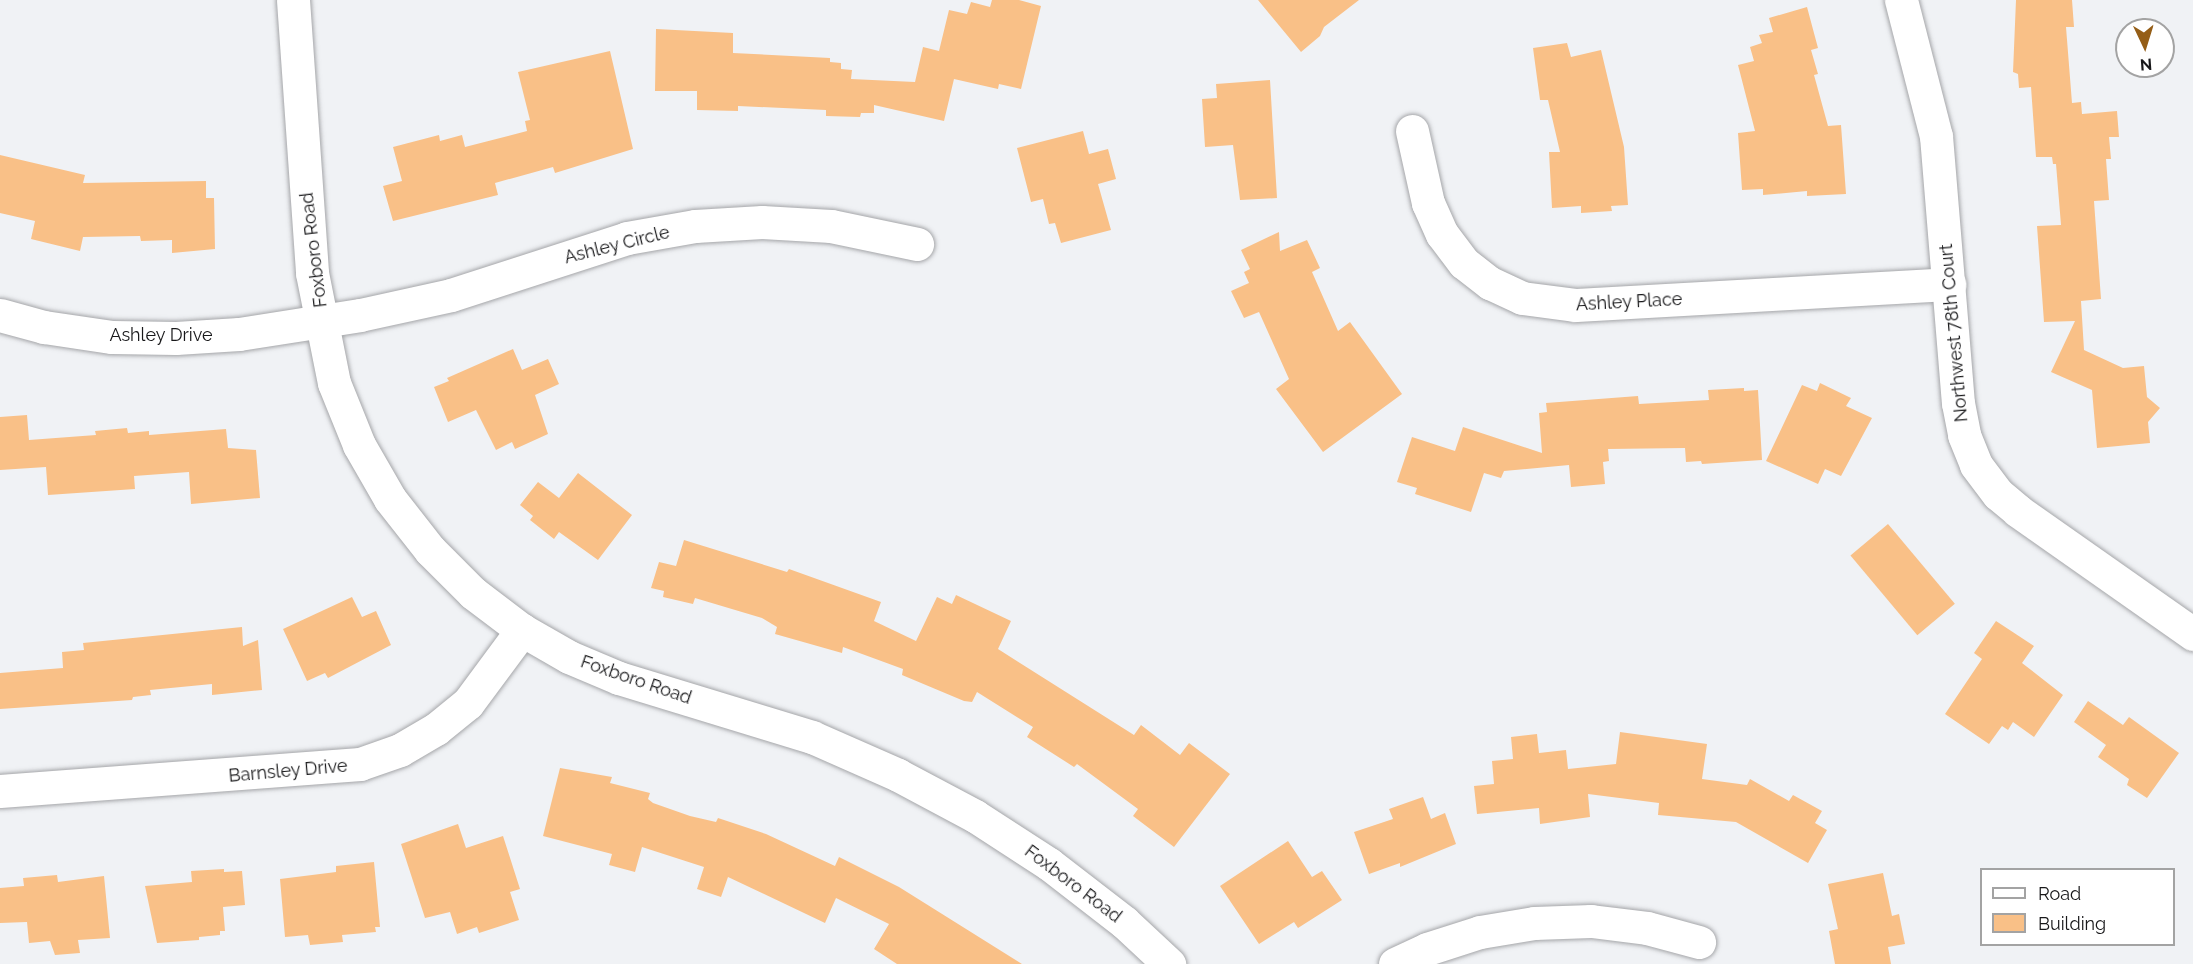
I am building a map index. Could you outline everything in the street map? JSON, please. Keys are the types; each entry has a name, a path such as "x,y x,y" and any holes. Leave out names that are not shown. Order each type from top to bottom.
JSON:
{"street":[{"name":"Foxboro Road","path":"293,0 312,273 334,383 359,445 390,499 437,557 473,593 522,630 569,657 619,678 812,737 898,774 975,816 1049,864 1124,922 1169,964"},
{"name":"Northwest 78th Court","path":"1901,0 1938,145 1958,403 1964,435 1976,465 1998,494 2018,511 2193,634"},
{"name":"Ashley Place","path":"1412,131 1428,203 1442,234 1464,263 1490,284 1522,298 1575,305 1949,284"},
{"name":"Ashley Circle","path":"322,321 451,295 627,238 694,226 762,222 831,226 917,244"},
{"name":"Ashley Drive","path":"0,315 44,327 112,337 176,338 322,321"},
{"name":"Barnsley Drive","path":"0,791 360,764 400,750 436,729 468,703 522,630"},
{"path":"1395,964 1480,932 1534,923 1625,925 1699,942"}],"building":[{"path":"992,0 1019,0 1041,6 1021,89 999,84 998,89 954,79 944,121 874,105 874,113 861,113 860,117 826,116 826,110 738,106 738,111 697,110 697,91 655,91 656,29 733,33 733,53 830,58 830,62 841,63 841,69 852,70 851,79 915,82 923,47 939,51 949,10 967,14 971,2 990,7"},
{"path":"1258,0 1359,0 1324,27 1320,36 1301,52"},
{"path":"2016,0 2072,0 2074,27 2066,27 2072,103 2081,102 2082,114 2117,111 2119,137 2109,137 2111,159 2106,159 2109,200 2094,201 2101,299 2081,301 2084,350 2123,368 2144,366 2147,397 2160,408 2148,422 2150,443 2097,448 2092,390 2051,372 2075,321 2044,322 2037,226 2061,225 2056,164 2053,164 2052,157 2036,157 2031,87 2019,88 2018,74 2013,72"},
{"path":"1807,7 1818,48 1811,50 1818,74 1814,75 1828,126 1841,125 1846,194 1807,196 1807,191 1763,195 1763,189 1742,190 1738,133 1755,131 1738,65 1754,61 1750,47 1762,43 1759,35 1773,32 1769,18"},
{"path":"1567,43 1571,57 1601,50 1624,147 1628,205 1611,206 1612,211 1581,213 1581,206 1552,208 1549,152 1560,152 1548,100 1540,100 1533,48"},
{"path":"610,51 633,149 555,173 553,167 495,183 498,195 393,221 383,186 402,181 393,147 439,135 440,141 462,135 465,147 527,131 525,121 530,120 518,72"},
{"path":"1270,80 1277,198 1240,200 1233,145 1205,147 1202,99 1217,98 1216,84"},
{"path":"1083,131 1089,154 1108,149 1116,179 1098,184 1111,230 1061,243 1055,223 1049,224 1043,199 1031,202 1017,148"},
{"path":"0,155 85,175 83,183 206,181 206,198 214,198 215,249 172,253 172,240 141,241 140,236 83,237 80,251 31,239 35,221 0,213"},
{"path":"1279,232 1280,251 1307,240 1320,268 1312,272 1338,331 1350,322 1402,394 1323,452 1276,389 1289,379 1259,312 1244,318 1231,291 1249,283 1244,272 1250,269 1241,250"},
{"path":"513,349 522,370 548,359 559,384 535,395 548,434 515,449 512,442 496,450 476,410 448,422 434,387 449,381 447,378"},
{"path":"1820,383 1851,398 1846,406 1872,418 1841,476 1825,469 1818,484 1766,461 1802,385 1817,391"},
{"path":"1744,388 1744,391 1758,390 1762,460 1702,464 1701,461 1686,462 1685,448 1608,449 1609,461 1603,462 1605,484 1571,487 1569,465 1504,471 1501,478 1484,473 1471,512 1415,494 1417,488 1397,482 1412,437 1455,451 1463,427 1542,453 1539,413 1547,412 1546,403 1638,396 1639,404 1709,400 1708,390"},
{"path":"27,415 29,440 96,435 95,431 127,428 128,433 149,431 149,435 226,429 228,448 256,450 260,498 191,504 189,472 134,476 135,489 48,495 46,467 0,470 0,417"},
{"path":"578,473 632,515 598,560 559,532 554,539 530,520 533,516 520,505 538,482 559,498"},
{"path":"1888,524 1955,604 1917,635 1850,555"},
{"path":"684,540 787,572 789,569 881,602 874,621 916,641 937,597 952,604 956,595 1011,621 998,649 1134,735 1141,725 1180,755 1189,743 1230,774 1174,847 1133,816 1138,809 1077,764 1074,767 1027,737 1033,727 977,692 972,702 964,701 902,675 903,669 843,647 842,653 775,634 777,627 762,618 695,598 693,604 663,597 664,591 651,588 659,562 676,566"},
{"path":"352,597 362,617 376,611 391,645 328,678 325,673 307,681 283,629"},
{"path":"1996,621 2034,646 2022,663 2063,695 2034,737 2013,722 2008,730 2002,726 1989,744 1945,714 1982,659 1974,653"},
{"path":"242,627 243,646 258,640 262,690 212,695 212,684 150,690 151,695 133,697 132,700 0,709 0,673 63,668 62,652 84,650 83,643"},
{"path":"2088,701 2123,725 2129,717 2179,753 2147,798 2127,785 2129,779 2098,757 2106,745 2074,722"},
{"path":"1620,732 1707,744 1702,779 1747,785 1750,779 1789,801 1793,795 1822,811 1815,823 1827,830 1808,863 1736,822 1658,815 1659,803 1588,794 1590,817 1540,824 1539,808 1477,814 1474,786 1494,784 1492,761 1513,759 1511,737 1537,734 1539,753 1566,750 1568,769 1616,764"},
{"path":"560,768 612,777 610,783 650,793 648,799 653,803 690,816 716,822 718,818 766,834 835,866 839,857 899,887 1022,964 897,964 874,949 889,924 836,898 825,923 728,877 721,897 697,889 704,867 642,847 635,872 609,865 612,854 543,836"},
{"path":"1423,797 1431,819 1445,813 1456,844 1400,867 1400,863 1369,874 1354,832 1393,819 1389,809"},
{"path":"458,824 466,848 503,836 520,889 510,892 519,920 479,933 477,927 457,934 450,912 425,918 401,844"},
{"path":"1288,841 1312,877 1322,871 1342,900 1298,928 1294,922 1259,944 1220,886"},
{"path":"374,862 380,927 375,927 376,932 342,935 343,942 310,945 308,935 285,937 280,879 336,872 336,866"},
{"path":"224,869 224,872 242,871 245,905 223,907 225,931 220,931 220,935 199,937 199,940 157,943 145,886 192,882 191,871"},
{"path":"1883,873 1892,916 1899,914 1905,944 1888,947 1891,964 1835,964 1829,931 1838,929 1828,884"},
{"path":"57,875 58,882 104,876 110,938 78,940 80,953 55,955 50,941 29,943 27,922 0,923 0,888 24,886 23,878"}]}
